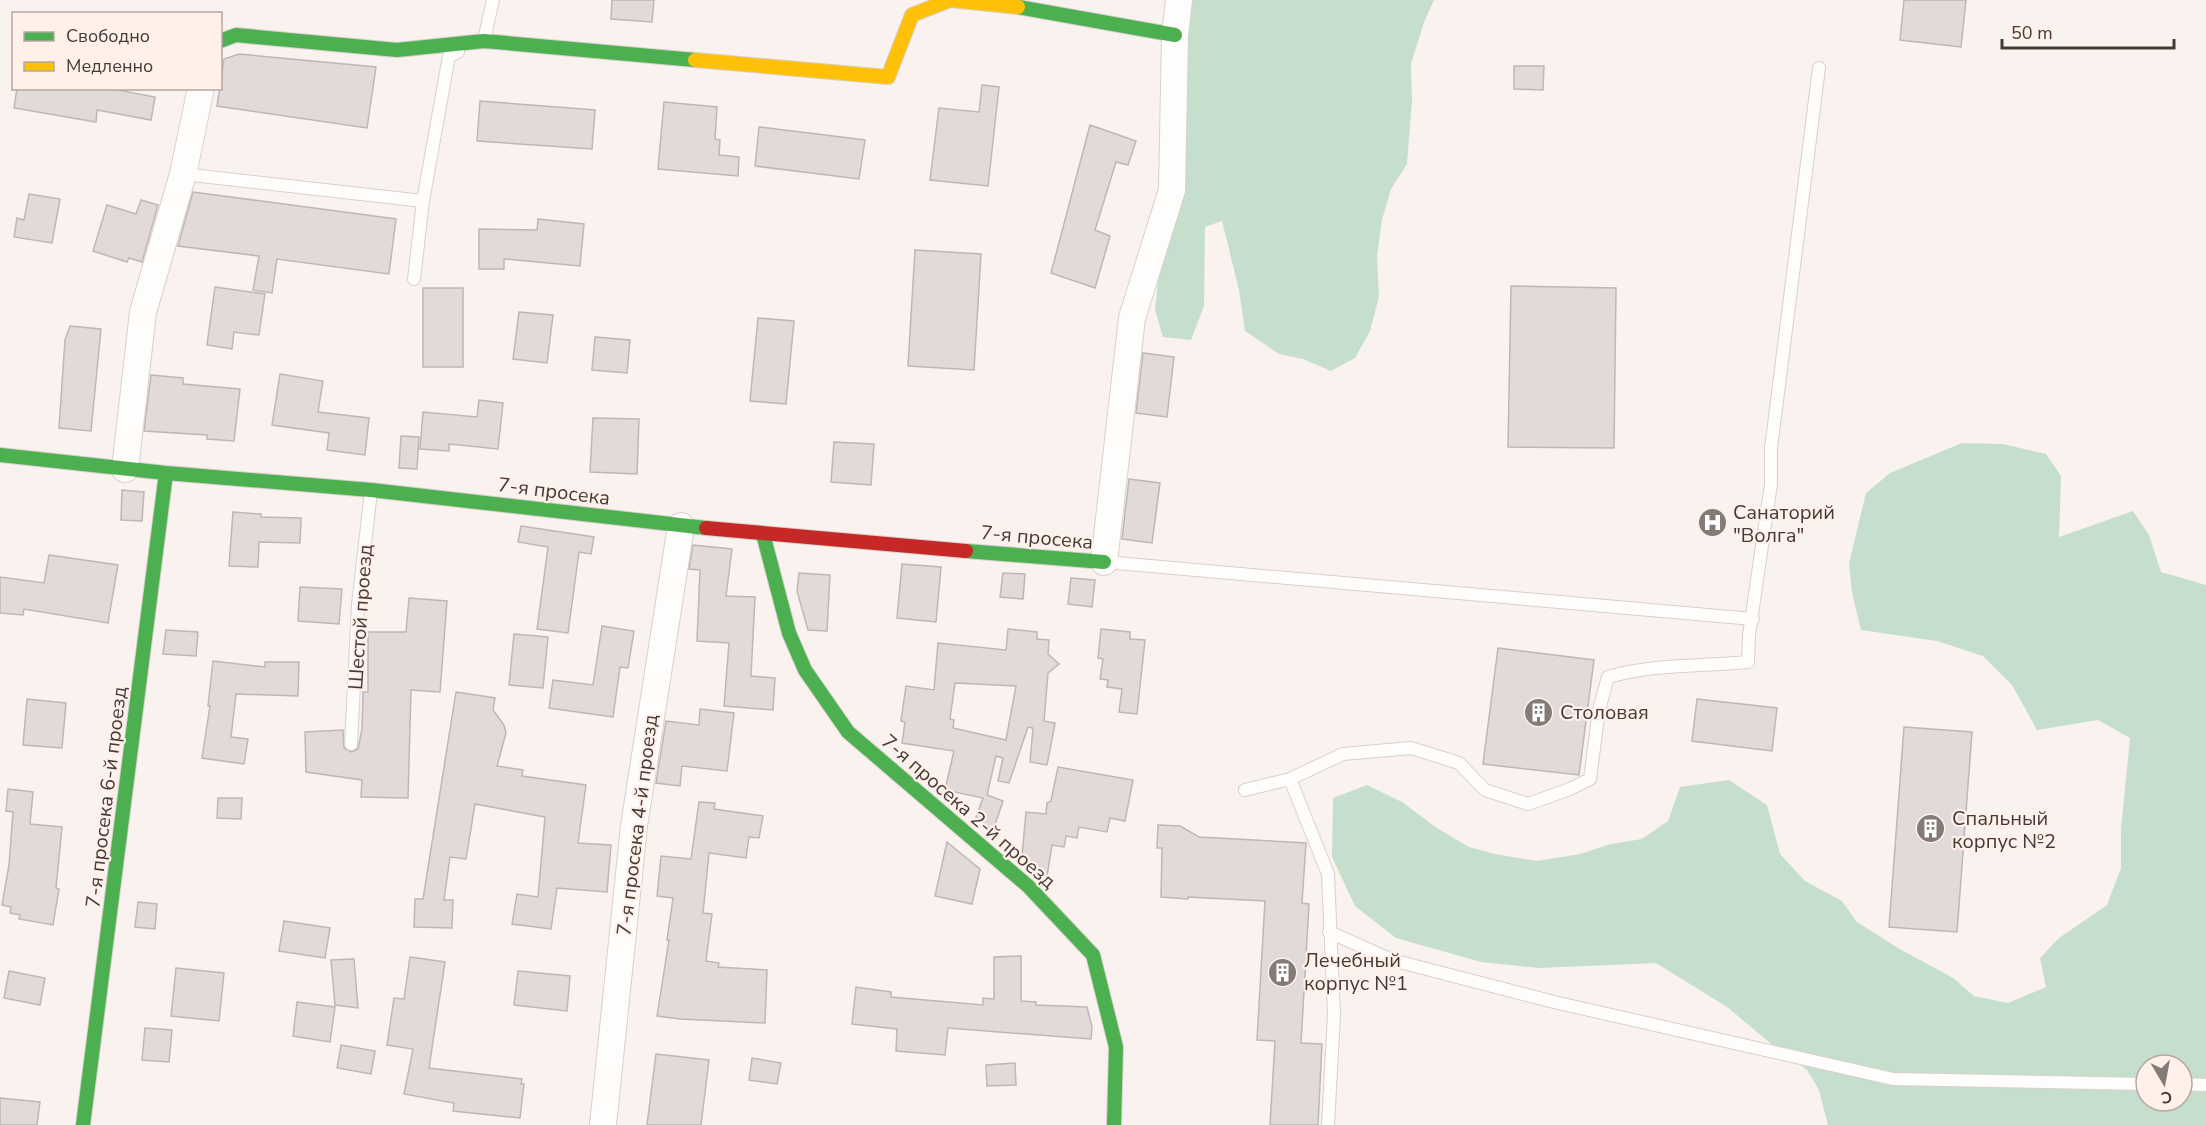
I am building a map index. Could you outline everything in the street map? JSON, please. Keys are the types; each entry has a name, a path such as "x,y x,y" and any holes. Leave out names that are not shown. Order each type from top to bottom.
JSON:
{"street":[{"path":"222,40 236,35 397,50 484,41 888,77 912,15 950,0 1013,6 1175,35"},
{"path":"1104,562 1132,318 1172,190 1175,35 1179,0"},
{"path":"125,468 143,312 183,174 201,90"},
{"name":"7-я просека","path":"0,455 165,473 371,490 763,534 1104,562"},
{"name":"7-я просека 6-й проезд","path":"83,1125 152,594 165,473"},
{"name":"7-я просека 4-й проезд","path":"603,1125 634,826 681,526"},
{"name":"7-я просека 2-й проезд","path":"763,534 793,642 805,669 848,732 1028,886 1093,955 1116,1047 1114,1125"}],"lane":[{"path":"414,279 423,201 449,56 484,41 493,0"},
{"path":"1245,790 1290,779 1343,754 1411,747 1459,763 1485,790 1528,804 1590,779 1599,710 1608,677 1636,669 1663,666 1748,662 1749,635 1771,484 1771,447 1819,68"},
{"path":"183,174 423,201"},
{"name":"Шестой проезд","path":"351,744 358,604 371,490"},
{"path":"1104,562 1753,619"},
{"path":"1290,779 1328,874 1334,1015 1328,1125"},
{"path":"1329,932 1392,960 1554,1002 1893,1079 2134,1084"}],"green space":[{"path":"1175,0 1434,0 1424,22 1411,64 1412,100 1407,164 1391,189 1382,220 1377,256 1379,297 1370,331 1355,358 1331,371 1303,359 1279,354 1245,331 1239,290 1222,221 1205,227 1204,306 1191,340 1163,337 1155,310 1164,226"},
{"path":"1962,443 2003,444 2046,454 2061,476 2059,537 2133,511 2149,535 2161,572 2206,585 2206,1125 1828,1125 1819,1090 1807,1070 1727,1007 1656,963 1539,968 1481,962 1396,938 1355,906 1332,857 1333,798 1367,785 1402,802 1437,828 1469,847 1537,861 1580,854 1611,844 1642,839 1668,821 1680,787 1729,780 1767,805 1780,854 1805,881 1842,901 1857,922 1953,978 1974,996 2008,1003 2046,987 2040,958 2059,938 2107,905 2121,868 2121,828 2130,738 2098,720 2037,730 2012,685 1983,656 1937,641 1861,630 1852,593 1849,563 1866,493 1890,473"}],"building":[{"path":"612,0 654,0 652,22 611,19"},
{"path":"1904,0 1966,0 1961,47 1900,40"},
{"path":"239,54 376,67 367,128 217,106 219,90 222,90 224,59"},
{"path":"1514,66 1544,66 1543,90 1514,89"},
{"path":"982,85 999,87 988,186 930,180 939,108 979,112"},
{"path":"17,90 118,90 155,97 151,120 97,110 96,122 14,108"},
{"path":"480,101 595,110 592,149 477,141"},
{"path":"664,102 717,107 715,139 720,140 719,155 739,157 738,176 658,169"},
{"path":"1090,125 1136,141 1128,165 1116,162 1095,230 1110,236 1095,288 1051,273"},
{"path":"759,127 865,140 859,179 755,166"},
{"path":"193,192 396,219 389,274 277,259 272,293 253,290 259,256 178,246"},
{"path":"29,194 60,199 52,243 14,237 17,218 24,220"},
{"path":"141,200 158,205 142,262 129,258 127,262 93,251 107,205 136,214"},
{"path":"538,219 584,224 580,266 504,259 504,269 479,269 479,229 537,230"},
{"path":"915,250 981,254 974,370 908,366"},
{"path":"1511,286 1616,288 1614,448 1508,447"},
{"path":"215,287 265,294 259,335 234,332 232,349 207,345"},
{"path":"423,288 463,288 463,367 423,367"},
{"path":"519,312 553,315 547,363 513,359"},
{"path":"758,318 794,321 786,404 750,401"},
{"path":"70,326 101,329 91,431 59,428 65,340"},
{"path":"595,337 630,340 627,373 592,370"},
{"path":"1143,353 1174,357 1167,417 1136,413"},
{"path":"280,374 323,381 318,412 369,418 365,455 327,450 329,433 272,425"},
{"path":"151,375 183,378 183,384 240,389 234,441 207,439 207,435 144,431"},
{"path":"479,400 503,403 498,449 449,444 449,451 420,449 423,412 477,417"},
{"path":"593,418 639,419 637,474 590,472"},
{"path":"401,436 419,437 417,469 399,468"},
{"path":"834,442 874,444 871,485 831,482"},
{"path":"1129,479 1160,483 1152,543 1122,539"},
{"path":"122,490 144,492 142,521 121,520"},
{"path":"233,512 261,514 261,517 301,518 300,543 259,542 258,567 229,566"},
{"path":"521,526 594,537 591,554 579,552 568,633 537,629 548,547 518,542"},
{"path":"693,545 732,549 726,596 755,597 751,676 775,678 773,710 724,706 729,643 697,641 700,570 689,569"},
{"path":"49,555 118,565 108,623 24,609 23,615 0,613 0,577 44,583"},
{"path":"902,564 941,567 936,622 897,618"},
{"path":"799,573 830,575 827,631 808,630 797,591"},
{"path":"1003,573 1025,574 1023,599 1000,597"},
{"path":"1071,578 1095,580 1092,607 1068,604"},
{"path":"300,587 342,589 339,624 298,621"},
{"path":"409,598 447,601 440,692 411,690 408,798 361,797 362,780 306,772 305,732 343,730 344,748 351,752 358,749 362,729 363,692 368,692 368,632 406,632"},
{"path":"602,626 634,631 628,668 620,667 613,717 549,708 553,680 593,685"},
{"path":"1008,629 1037,632 1037,639 1049,640 1048,654 1059,664 1048,673 1044,721 1055,723 1047,765 1030,762 1033,728 1028,727 1009,783 998,781 1003,758 996,756 987,795 1003,801 993,831 976,817 983,798 945,790 954,751 902,743 905,722 901,721 906,686 934,690 938,643 1006,650","holes":["955,683 1016,686 1006,740 953,728 954,720 950,719"]},
{"path":"1101,629 1130,632 1130,639 1145,640 1137,714 1119,712 1122,689 1107,687 1108,680 1100,679 1103,659 1098,658"},
{"path":"166,630 198,632 196,656 163,654"},
{"path":"514,634 548,637 543,688 509,685"},
{"name":"Столовая","path":"1498,648 1594,660 1579,775 1483,764"},
{"path":"213,661 265,667 265,662 299,662 298,696 236,694 231,737 248,739 244,764 202,758 210,706 208,706"},
{"path":"456,692 495,698 493,710 504,725 506,733 497,766 523,770 522,776 586,785 578,843 611,845 607,892 557,888 551,929 512,924 517,894 538,897 545,817 475,804 466,859 450,857 444,900 453,900 452,928 414,927 415,899 423,899"},
{"path":"27,699 66,703 62,748 23,745"},
{"path":"1697,699 1777,708 1772,751 1692,741"},
{"path":"700,709 734,713 727,771 682,766 680,786 656,783 666,721 699,725"},
{"name":"Спальный корпус №2","path":"1904,727 1972,732 1957,932 1889,927"},
{"path":"1058,767 1133,780 1125,821 1110,818 1107,832 1079,827 1077,838 1066,836 1064,847 1052,845 1047,876 1022,856 1026,812 1046,814"},
{"path":"8,789 33,792 30,824 62,827 56,888 59,889 53,925 19,919 20,915 10,913 11,907 2,905 9,865 13,812 6,811"},
{"path":"218,798 242,798 241,819 217,818"},
{"path":"699,802 715,803 714,809 763,816 759,838 749,837 746,858 709,853 703,913 712,914 706,961 719,963 718,967 767,970 765,1023 657,1016 673,898 657,896 661,856 691,859"},
{"name":"Лечебный корпус №1","path":"1158,825 1180,826 1199,837 1306,843 1302,903 1309,904 1301,1043 1322,1044 1318,1125 1270,1125 1275,1041 1257,1040 1265,901 1161,897 1162,848 1157,848"},
{"path":"947,842 980,869 972,904 935,896"},
{"path":"138,902 157,904 155,929 135,927"},
{"path":"284,921 330,928 325,958 279,951"},
{"path":"1021,956 1021,1001 1036,1002 1036,1005 1087,1007 1092,1027 1091,1039 948,1028 945,1055 896,1051 897,1029 852,1024 856,987 891,992 891,997 983,1005 983,998 994,999 994,957"},
{"path":"410,957 445,962 429,1068 522,1079 521,1084 524,1084 520,1118 453,1111 454,1103 404,1094 413,1049 387,1045 394,998 404,999"},
{"path":"354,959 358,1008 335,1005 331,960"},
{"path":"176,968 224,973 219,1021 171,1016"},
{"path":"9,971 45,978 40,1005 4,998"},
{"path":"518,971 570,976 567,1011 514,1005"},
{"path":"297,1002 335,1007 330,1042 293,1036"},
{"path":"145,1028 172,1030 169,1062 142,1060"},
{"path":"341,1045 375,1051 371,1074 337,1068"},
{"path":"656,1054 709,1060 701,1125 647,1125"},
{"path":"752,1058 781,1063 777,1084 749,1080"},
{"path":"1015,1063 1016,1085 987,1086 986,1065"},
{"path":"0,1098 40,1102 37,1125 0,1125"}],"traffic: fast":[{"path":"1018,7 1175,35"},
{"path":"222,40 236,35 397,50 484,41 695,60"},
{"path":"0,455 166,473 371,490 706,528"},
{"path":"83,1125 166,473"},
{"path":"763,534 789,633 805,670 848,732 1028,886 1093,955 1116,1047 1114,1125"},
{"path":"966,551 1104,562"}],"traffic: slow":[{"path":"695,60 888,77 912,15 950,0 1018,7"}],"traffic: jam":[{"path":"706,528 966,551"}],"place":[{"name":"Санаторий \"Волга\"","path":"1712,523"},
{"name":"Столовая","path":"1539,712"},
{"name":"Спальный корпус №2","path":"1931,829"},
{"name":"Лечебный корпус №1","path":"1283,972"}]}
